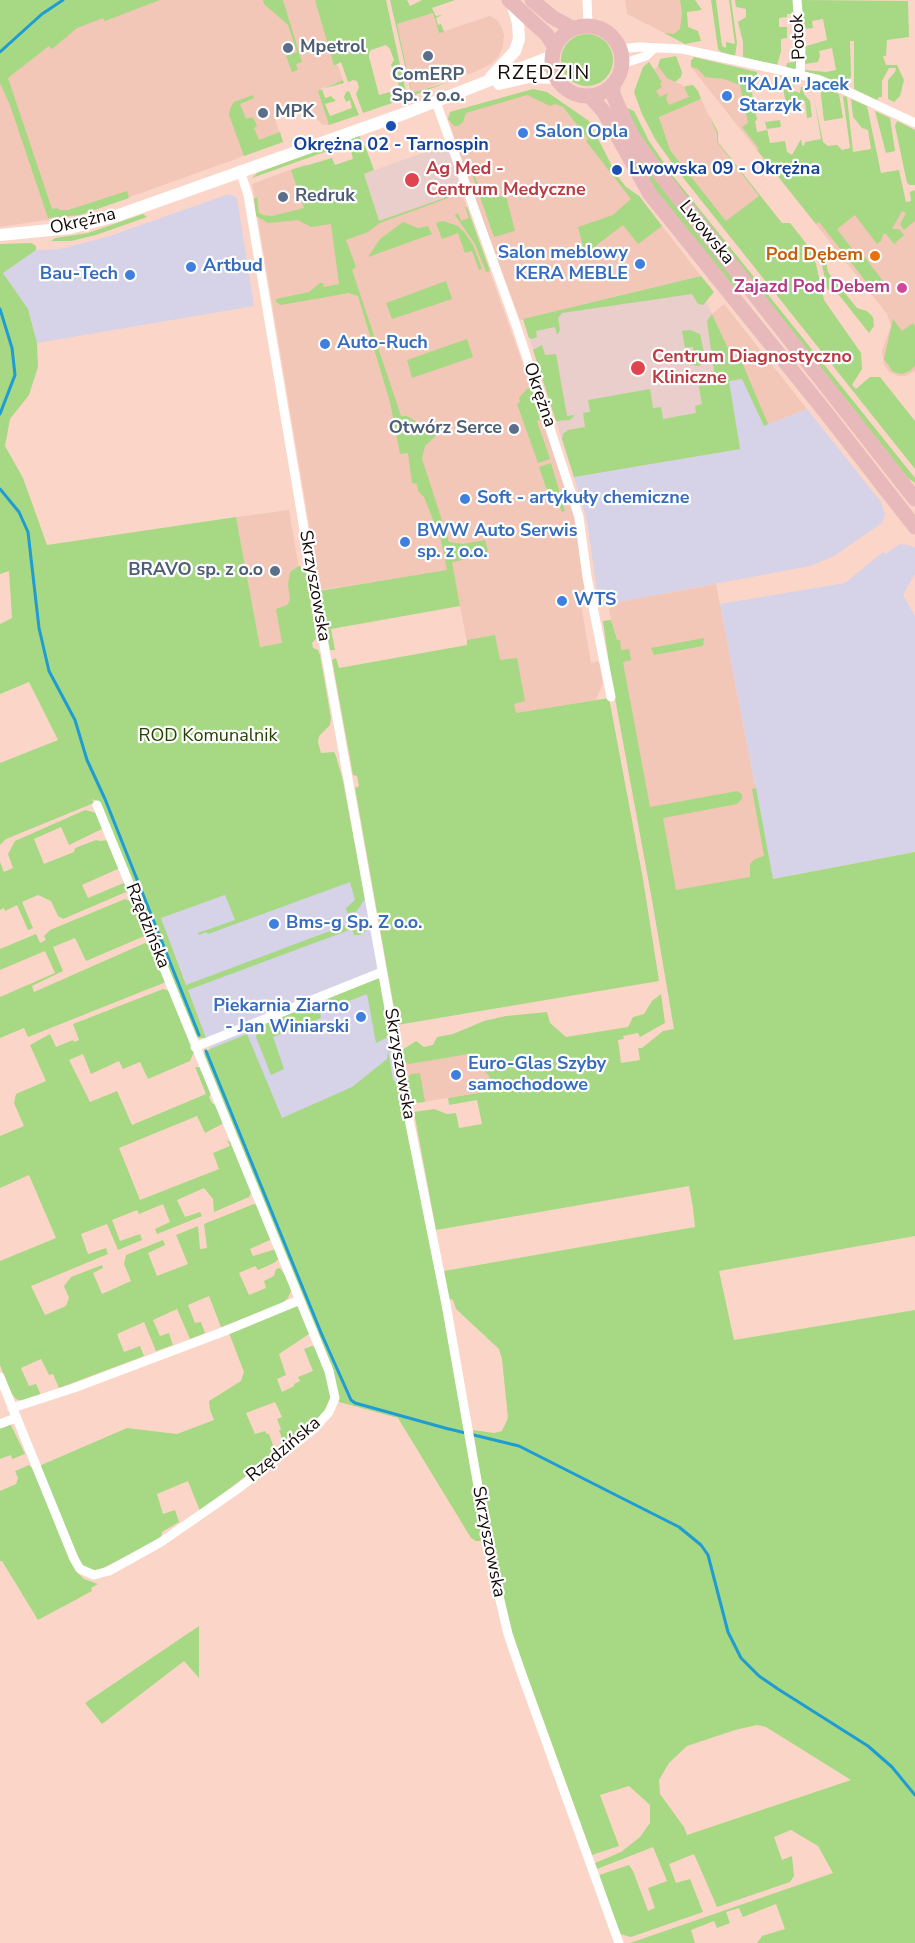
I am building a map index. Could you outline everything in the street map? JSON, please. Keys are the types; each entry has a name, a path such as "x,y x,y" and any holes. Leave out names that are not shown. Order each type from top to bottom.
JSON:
{"main road":[{"path":"510,1 547,35 553,51 553,70 556,78 570,92 590,96 607,90 620,71 621,56 609,34 601,29 580,27 552,17 532,0"},
{"path":"553,51 561,36 580,27"},
{"name":"Lwowska","path":"613,84 613,94 618,107 633,137 652,164 915,499"},
{"name":"Lwowska","path":"590,96 604,112 630,162 656,202 913,520"}],"street":[{"path":"580,27 587,0"},
{"name":"Potok","path":"796,0 801,50 800,75"},
{"path":"483,83 505,64 515,51 519,39 518,23 510,1"},
{"path":"621,56 639,47 708,53 800,75 842,89 915,123"},
{"path":"621,56 646,56 653,49"},
{"name":"Okrężna","path":"2,235 70,228 97,222 436,102 553,51"},
{"name":"Okrężna","path":"483,83 500,84 537,76 556,78"},
{"name":"Okrężna","path":"436,102 517,328 579,517 587,577 611,697"},
{"name":"Skrzyszowska","path":"240,170 249,206 382,972 492,1566 508,1634 619,1943"},
{"name":"Rzędzińska","path":"0,1377 74,1559 86,1574 101,1575 189,1524 284,1453 314,1429 329,1412 335,1398 329,1371 97,806"},
{"path":"195,1047 382,972"},
{"path":"12,1408 74,1388 300,1300"},
{"path":"0,1424 15,1418"}],"shaded area":[{"path":"141,0 315,0 334,66 338,65 343,80 320,89 329,125 323,125 315,118 307,102 273,114 283,142 80,215 0,227 0,83 8,80 25,64 79,23"},
{"path":"625,0 680,0 686,44 627,14"},
{"path":"433,13 439,33 490,16 497,20 502,28 503,47 491,64 468,75 466,72 412,94 397,24"},
{"path":"694,57 747,75 758,141 787,152 915,212 915,371 906,376 898,376 889,372 884,365 882,351 891,326 887,314 691,67"},
{"path":"660,65 675,82 683,85 693,102 701,99 717,134 717,142 759,196 727,222 670,150 662,128 650,72"},
{"path":"527,91 563,107 626,187 639,196 701,276 520,320 448,119 450,112"},
{"name":"Ag Med - Centrum Medyczne","path":"447,144 460,184 450,196 379,221 364,174"},
{"path":"306,164 327,210 450,196 459,185 547,426 572,505 585,581 582,610 591,663 599,661 603,683 596,700 482,719 453,570 320,590 252,184"},
{"path":"229,194 237,198 254,306 37,343 28,309 3,273 36,250 60,249 107,237"},
{"name":"Centrum Diagnostyczno Kliniczne","path":"695,277 742,379 729,382 740,449 574,477 523,319"},
{"path":"724,304 807,409 764,426 712,314"},
{"path":"742,379 764,426 807,409 881,502 885,514 882,523 834,556 810,566 608,604 606,597 598,598 587,521 574,477 739,449 729,381"},
{"path":"289,510 311,639 260,647 236,517"},
{"path":"902,544 915,547 915,574 903,595 915,616 915,852 773,879 720,604 845,583 883,552 886,554"},
{"path":"716,584 773,879 664,899 608,604"},
{"path":"361,875 422,1198 266,1187 210,1049 161,918 225,895 235,919"},
{"path":"496,1049 503,1089 416,1103 411,1100 404,1062 409,1064"}],"green space":[{"path":"0,0 160,0 105,21 103,18 77,28 52,49 49,46 8,78 52,209 68,210 127,191 129,198 80,215 48,218 10,105 0,83"},
{"path":"263,0 283,0 302,62 296,64 298,70 292,72 286,56 297,52 288,25 264,4"},
{"path":"315,0 386,0 407,97 404,98 391,65 394,60 390,49 386,45 371,50 369,57 379,95 394,91 398,101 363,113 356,94 359,87 357,81 348,82 341,62 334,66"},
{"path":"390,0 407,0 410,6 422,0 455,0 432,8 436,16 442,15 436,18 444,32 439,33 433,13 397,24 412,93 448,82 412,96"},
{"path":"680,0 695,0 702,10 687,12 688,27 698,31 701,41 685,44 664,33 674,34 680,29 682,14"},
{"path":"711,0 716,0 722,46 726,48 726,42 735,44 729,0 731,0 737,43 735,56 718,49"},
{"path":"735,0 794,0 796,11 799,62 795,70 786,68 787,63 795,62 796,14 787,14 787,17 779,18 779,27 787,27 787,38 781,39 777,66 743,57 743,42 738,22 746,17 746,9 736,7"},
{"path":"801,0 908,1 909,37 887,40 886,56 883,56 886,65 897,65 904,80 900,96 894,102 888,99 888,80 896,68 889,68 882,81 882,97 877,100 854,89 854,41 850,41 851,76 847,86 805,73 805,70 826,72 836,70 832,48 819,51 818,62 805,64 803,47 827,40 823,19 812,21 813,28 803,29"},
{"path":"587,34 597,36 605,42 611,50 613,60 611,70 605,78 597,84 587,86 577,84 569,78 563,70 561,60 563,50 569,42 577,36"},
{"path":"676,56 682,72 681,77 675,82 667,78 658,66 660,59"},
{"path":"694,57 757,72 752,93 757,132 767,130 765,122 780,120 781,127 767,129 770,143 785,141 787,152 792,155 801,139 804,146 805,142 821,139 814,98 823,142 828,146 837,145 842,150 850,148 843,96 847,97 853,152 871,149 868,130 862,128 853,117 851,99 867,106 881,173 899,170 906,202 911,201 910,192 915,190 915,221 904,230 900,224 906,213 902,211 892,229 899,229 904,235 894,244 886,234 883,234 881,241 877,244 855,215 837,229 859,258 863,255 883,281 872,289 819,222 816,224 757,150 759,149 742,127 748,123 740,85 724,79 705,77 698,69 691,67"},
{"path":"649,62 662,82 660,84 662,87 656,91 660,97 668,93 666,99 669,105 689,97 684,87 686,86 693,85 698,91 701,99 659,117 670,150 726,221 759,196 717,142 717,134 708,113 718,132 718,142 782,223 790,223 809,247 816,264 824,300 861,353 862,369 852,385 856,389 870,377 880,377 915,421 915,469 677,170 655,139 634,92 643,67"},
{"path":"786,78 793,80 794,91 800,93 803,87 804,94 810,101 812,117 807,118 805,101 786,104 783,87 785,87"},
{"path":"343,80 344,83 323,89"},
{"path":"820,87 839,94 843,118 824,121"},
{"path":"322,89 325,98 331,96 336,101 325,104 330,116 352,108 350,100 346,102 344,97 349,91 359,115 329,125 318,91"},
{"path":"533,89 547,92 589,121 616,174 626,187 639,196 662,226 638,244 623,225 585,254 578,227 613,215 631,199 563,107 555,104 550,106 527,95 466,113 463,122 458,126 454,126 448,119 450,112"},
{"path":"253,95 254,98 240,104 246,119 253,117 257,126 254,128 259,140 280,132 283,142 244,156 229,115 234,102"},
{"path":"627,108 634,111 649,141 673,176 915,478 915,483 908,478 660,164 638,132"},
{"path":"875,111 890,118 895,151 886,153"},
{"path":"615,113 745,292 733,290 645,176"},
{"path":"897,121 915,130 915,185 907,183 895,126"},
{"path":"359,135 361,139 252,178 257,173"},
{"path":"365,146 374,170 364,174 379,221 450,196 380,223 368,232 346,240 356,267 352,270 401,416 407,416 432,428 444,428 425,446 422,459 449,542 463,544 485,540 489,555 452,562 460,606 331,629 335,650 330,650 319,591 447,570 441,540 424,497 418,491 417,484 412,483 408,453 400,454 390,402 358,296 349,293 281,305 276,302 276,299 309,292 320,283 323,283 324,287 339,284 331,224 311,227 298,220 268,223 256,216 254,199 257,197 259,213 263,215 272,216 304,208 291,170 332,158 335,165 353,159 351,151"},
{"path":"472,174 481,192 489,198 506,196 515,231 494,237"},
{"path":"465,207 467,207 490,271 486,272 475,244 455,215 458,213 461,221 469,218"},
{"path":"143,214 147,217 96,235 71,241 51,241 55,238 88,233"},
{"path":"443,221 458,226 465,233 473,245 482,269 479,270 472,251 465,253 458,233 442,239 436,223"},
{"path":"403,222 418,228 428,226 432,234 368,257 380,239"},
{"name":"ROD Komunalnik","path":"31,243 36,246 36,250 3,273 28,309 37,343 38,367 29,395 10,419 5,446 23,478 47,545 236,517 260,647 282,643 276,609 287,605 290,600 288,584 290,572 299,566 306,569 316,639 312,643 313,648 318,650 320,655 331,718 330,725 319,736 318,742 321,753 334,752 336,756 343,781 365,899 356,912 347,913 346,908 355,900 350,882 208,934 206,932 199,935 198,933 235,920 225,895 161,918 186,985 354,922 367,921 368,926 360,935 354,935 352,929 188,990 206,1038 198,1038 193,1031 99,802 92,799 94,803 6,839 0,845 0,763 58,740 29,682 0,694 0,624 12,618 9,571 0,574 0,244"},
{"path":"823,255 828,272 857,308 867,311 873,317 874,326 869,333 839,295 830,292 827,288 820,256"},
{"path":"701,276 714,292 703,305 698,304 692,294 562,313 558,318 560,330 557,335 555,327 536,331 537,337 532,339 529,338 523,319"},
{"path":"446,281 452,299 392,319 386,303"},
{"path":"712,314 732,357 741,360 768,424 764,426 742,379 729,381 740,449 574,477 562,439 563,434 568,430 585,427 583,413 590,412 588,400 650,389 653,408 661,407 663,419 696,413 695,406 702,404 698,382 691,383 691,379 696,374 714,371 707,321"},
{"path":"893,319 902,331 913,323 915,326 915,366 902,374 893,372 884,359"},
{"path":"690,330 700,334 705,358 701,365 692,365 686,360 695,358 693,347 685,348 682,331"},
{"path":"467,339 473,357 412,378 407,360"},
{"path":"542,345 545,355 556,354 567,416 575,415 570,420 556,421 533,350"},
{"path":"530,388 544,417 537,421 550,459 538,463 517,404 520,402 519,398"},
{"path":"551,463 565,511 562,512 557,500 551,502 539,467"},
{"path":"611,620 617,640 620,640 621,650 629,649 631,660 623,662 650,807 737,791 742,794 742,799 737,804 663,818 676,890 750,877 750,864 755,859 764,856 752,789 756,788 773,879 915,852 915,1236 719,1271 734,1340 915,1310 915,1943 757,1943 762,1936 785,1929 776,1904 743,1917 739,1908 726,1912 730,1923 717,1928 714,1921 691,1930 695,1943 630,1943 833,1873 818,1846 791,1830 774,1837 782,1860 792,1856 794,1876 790,1882 717,1907 694,1854 669,1864 676,1883 690,1879 703,1912 631,1937 620,1934 599,1875 629,1865 648,1911 655,1908 648,1888 667,1881 653,1847 597,1869 595,1863 621,1852 640,1837 650,1823 650,1805 629,1786 600,1795 619,1846 592,1855 515,1642 504,1605 482,1492 473,1430 494,1433 502,1431 508,1418 502,1359 499,1349 456,1309 453,1300 449,1299 444,1271 695,1227 689,1186 436,1230 414,1112 434,1109 447,1114 456,1113 459,1128 482,1124 477,1100 449,1105 448,1098 484,1092 489,1085 489,1076 469,1054 409,1064 404,1062 402,1050 416,1041 424,1047 433,1045 437,1037 506,1016 547,1012 550,1023 566,1037 628,1027 633,1017 644,1014 652,1001 661,994 665,1023 640,1037 638,1033 623,1036 624,1039 618,1040 621,1063 640,1060 638,1048 642,1048 663,1031 674,1029 603,621","holes":["757,1725 766,1727 851,1780 687,1835 684,1827 660,1794 659,1780 669,1763 687,1746 735,1730"]},
{"path":"495,635 500,660 517,658 525,701 514,704 516,713 609,698 643,879 659,981 397,1025 355,788 359,786 357,776 353,775 332,660 336,658 339,668 467,645 467,640"},
{"path":"704,638 703,646 654,655 651,648"},
{"path":"85,810 98,813 104,828 69,845 61,827 34,839 44,864 96,840 109,840 120,868 82,885 88,898 126,882 128,888 126,892 63,919 58,916 51,901 38,895 22,902 33,928 28,930 17,905 5,911 4,908 0,910 0,862 4,872 13,868 8,854 15,841"},
{"path":"125,899 135,903 147,935 86,961 75,938 53,947 63,971 32,986 34,992 145,943 152,947 166,982 28,1037 24,1028 0,1038 0,997 55,973 45,951 0,970 0,949 36,934 40,943 46,940 44,936 50,930"},
{"path":"374,978 380,979 390,1029 386,1038 376,1043 367,994 320,1012 321,1018 273,1037 284,1069 271,1075 256,1037 258,1025"},
{"path":"163,989 170,991 194,1052 190,1061 148,1079 140,1062 123,1069 119,1061 91,1074 83,1054 69,1060 90,1102 117,1091 132,1125 206,1094 195,1067 200,1067 212,1093 209,1097 217,1106 224,1123 205,1133 197,1116 119,1148 140,1200 219,1169 213,1153 230,1146 227,1140 234,1144 250,1184 251,1193 249,1197 214,1212 213,1199 204,1188 177,1200 185,1217 200,1212 202,1216 157,1234 155,1229 170,1222 163,1204 139,1214 137,1210 112,1220 120,1241 140,1234 142,1240 118,1250 107,1224 81,1234 88,1254 106,1248 108,1254 31,1286 45,1315 66,1306 69,1298 64,1286 71,1277 102,1265 103,1268 93,1273 102,1294 131,1281 124,1264 126,1255 163,1240 165,1245 148,1253 157,1276 188,1264 176,1235 198,1226 200,1249 207,1248 204,1224 254,1204 258,1205 272,1239 250,1249 253,1256 276,1249 280,1258 258,1270 255,1266 239,1273 249,1295 266,1288 264,1281 274,1276 276,1269 280,1268 289,1281 291,1291 288,1298 280,1305 221,1327 209,1296 188,1305 195,1323 201,1322 205,1333 190,1339 177,1309 153,1320 160,1336 169,1333 173,1345 156,1351 144,1322 117,1334 124,1352 140,1346 144,1356 59,1388 53,1374 49,1375 41,1359 21,1368 29,1386 36,1384 41,1395 25,1402 16,1399 11,1393 0,1365 0,1261 56,1238 29,1175 0,1188 0,1136 24,1126 14,1103 16,1094 46,1081 30,1045 50,1034 56,1047 79,1040 73,1024"},
{"path":"247,1034 282,1118 352,1087 387,1059 388,1050 393,1080 401,1086 453,1364 483,1539 480,1541 471,1538 398,1418 339,1402 336,1384 205,1060 204,1053 210,1049"},
{"path":"420,1073 425,1102 416,1103 411,1100 407,1078 411,1074"},
{"path":"299,1305 310,1330 309,1334 279,1354 286,1375 277,1379 282,1392 300,1381 298,1377 313,1371 304,1349 316,1347 331,1390 326,1411 295,1440 285,1445 277,1419 282,1417 275,1402 246,1413 255,1434 265,1431 269,1434 276,1453 200,1511 188,1481 157,1494 163,1514 175,1510 179,1522 162,1532 161,1538 99,1570 90,1571 83,1568 39,1466 127,1428 177,1434 214,1420 209,1401 241,1381 244,1372 229,1333"},
{"path":"10,1423 25,1454 12,1459 11,1455 0,1459 0,1427"},
{"path":"29,1465 76,1571 84,1579 98,1584 91,1588 92,1591 38,1620 0,1561 0,1491 16,1484 18,1478 15,1471"},
{"path":"199,1626 199,1678 184,1661 102,1724 85,1703"}],"waterway":[{"path":"0,52 42,14 63,0"},
{"path":"0,309 12,348 15,375 0,414"},
{"path":"0,489 19,512 28,532 39,628 49,671 75,720 87,760 105,799 199,1035"},
{"path":"206,1051 322,1335 351,1400 445,1428 519,1446 679,1527 701,1545 708,1555 728,1632 741,1658 759,1676 868,1746 892,1767 915,1795"}],"place":[{"name":"Mpetrol","path":"288,48"},
{"name":"ComERP Sp. z o.o.","path":"428,56"},
{"name":"\"KAJA\" Jacek Starzyk","path":"727,96"},
{"name":"MPK","path":"263,113"},
{"name":"Okrężna 02 - Tarnospin","path":"391,126"},
{"name":"Salon Opla","path":"523,133"},
{"name":"Lwowska 09 - Okrężna","path":"617,170"},
{"name":"Ag Med - Centrum Medyczne","path":"412,180"},
{"name":"Redruk","path":"283,197"},
{"name":"Pod Dębem","path":"875,256"},
{"name":"Salon meblowy KERA MEBLE","path":"640,264"},
{"name":"Artbud","path":"191,267"},
{"name":"Bau-Tech","path":"130,275"},
{"name":"Zajazd Pod Debem","path":"902,288"},
{"name":"Auto-Ruch","path":"325,344"},
{"name":"Centrum Diagnostyczno Kliniczne","path":"638,368"},
{"name":"Otwórz Serce","path":"514,429"},
{"name":"Soft - artykuły chemiczne","path":"465,499"},
{"name":"BWW Auto Serwis sp. z o.o.","path":"405,542"},
{"name":"BRAVO sp. z o.o","path":"275,571"},
{"name":"WTS","path":"562,601"},
{"name":"Bms-g Sp. Z o.o.","path":"274,924"},
{"name":"Piekarnia Ziarno - Jan Winiarski","path":"361,1017"},
{"name":"Euro-Glas Szyby samochodowe","path":"456,1075"}],"district":[{"name":"RZĘDZIN","path":"544,74"}]}
